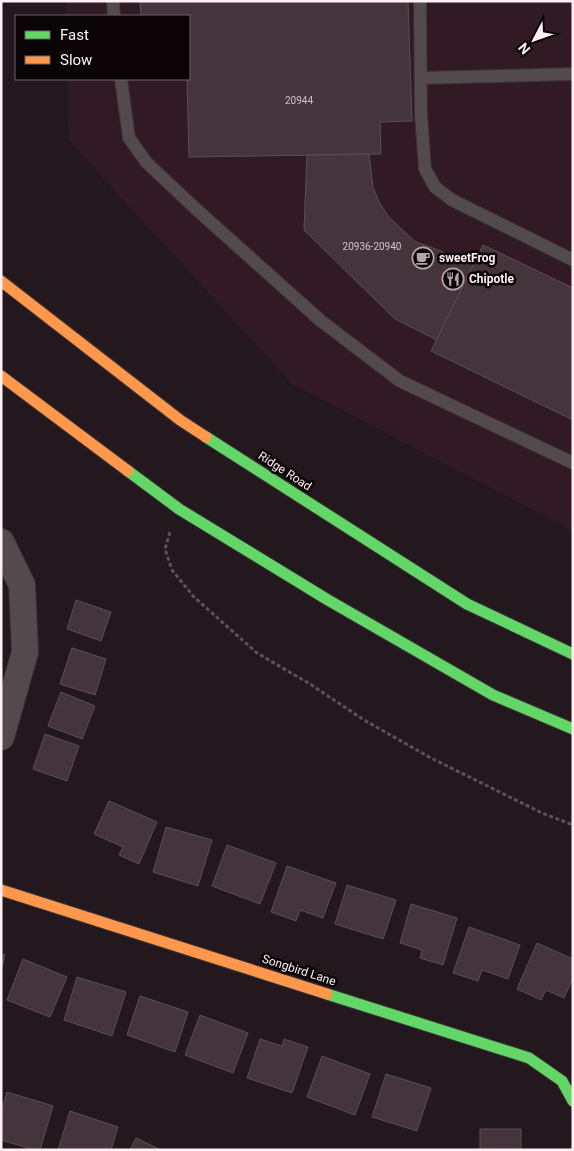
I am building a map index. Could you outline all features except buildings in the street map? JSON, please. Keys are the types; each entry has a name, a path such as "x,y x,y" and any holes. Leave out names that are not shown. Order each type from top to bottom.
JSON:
{"main road":[{"name":"Ridge Road","path":"1,281 180,420 467,604 573,654"},
{"path":"1,376 178,509 328,600 494,695 573,729"},
{"name":"Songbird Lane","path":"1,890 529,1058 562,1081 573,1101"}],"street":[{"path":"1,542 22,585 26,652 1,737"}],"lane":[{"path":"113,1 114,15"},
{"path":"420,1 421,114 425,169 434,187 452,200 573,260"},
{"path":"421,78 573,74"},
{"path":"121,80 129,138 147,163 322,322 400,381 573,463"}],"path":[{"path":"178,509 165,549 172,570 194,597 257,653 310,684 364,720 431,758 542,813 573,825"}],"shaded area":[{"path":"66,1 573,1 573,531 292,384 69,141 68,80 190,80 190,15 66,15"}],"traffic: fast":[{"path":"206,437 467,604 573,654"},
{"path":"128,471 179,509 328,600 493,695 573,729"},
{"path":"327,994 529,1058 562,1081 573,1101"}],"traffic: slow":[{"path":"1,281 180,420 206,437"},
{"path":"1,376 128,471"},
{"path":"1,890 327,994"}],"place":[{"name":"sweetFrog","path":"423,258"},
{"name":"Chipotle","path":"453,279"}]}
